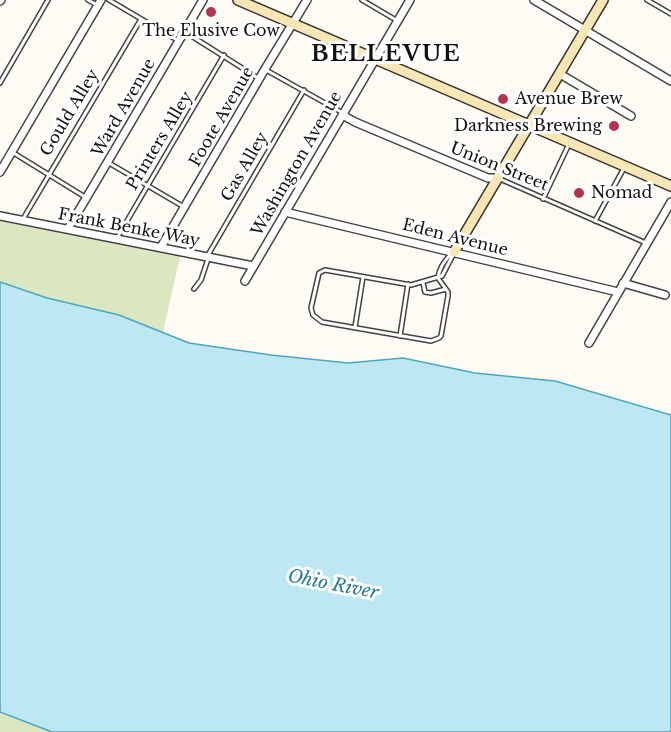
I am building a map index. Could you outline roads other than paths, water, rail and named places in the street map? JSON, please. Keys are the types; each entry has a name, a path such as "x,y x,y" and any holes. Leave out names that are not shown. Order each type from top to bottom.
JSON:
{"main road":[{"path":"238,0 671,186"},
{"path":"454,252 603,0"}],"street":[{"name":"Ward Avenue","path":"68,229 203,0"},
{"name":"Foote Avenue","path":"161,248 307,0"},
{"name":"Washington Avenue","path":"245,281 410,0"},
{"path":"534,0 671,81"},
{"path":"0,171 99,3"},
{"path":"560,74 631,116"},
{"name":"Union Street","path":"343,113 355,122 488,178 498,178"},
{"path":"589,343 671,202"},
{"name":"Eden Avenue","path":"285,212 618,292"},
{"name":"Frank Benke Way","path":"0,216 253,266"},
{"path":"623,283 665,295"}],"lane":[{"path":"0,83 48,0"},
{"path":"88,0 99,3"},
{"path":"109,0 179,41"},
{"path":"362,0 398,21"},
{"path":"647,0 671,14"},
{"name":"Gould Alley","path":"22,220 141,19"},
{"path":"185,32 259,79"},
{"name":"Printers Alley","path":"117,238 224,56"},
{"path":"265,69 343,113"},
{"name":"Gas Alley","path":"194,289 201,280 208,257 304,90"},
{"path":"543,199 570,143"},
{"path":"12,152 87,198"},
{"path":"108,162 185,207"},
{"path":"595,221 625,166"},
{"name":"Union Street","path":"498,178 646,243"},
{"path":"438,278 448,296 439,338 431,341 322,322 313,315 311,308 319,273 325,270 408,284 423,282 442,276 454,252"},
{"path":"355,327 363,277"},
{"path":"423,282 424,292 431,293 446,289"},
{"path":"400,336 408,284"}],"water":[{"name":"Ohio River","path":"0,282 47,298 119,315 189,343 348,363 403,358 475,373 555,381 671,415 671,732 52,732 0,712"}],"place":[{"name":"The Elusive Cow","path":"211,12"},
{"name":"Avenue Brew","path":"503,99"},
{"name":"Darkness Brewing","path":"614,126"},
{"name":"Nomad","path":"579,193"}],"district":[{"name":"BELLEVUE","path":"386,55"}]}
